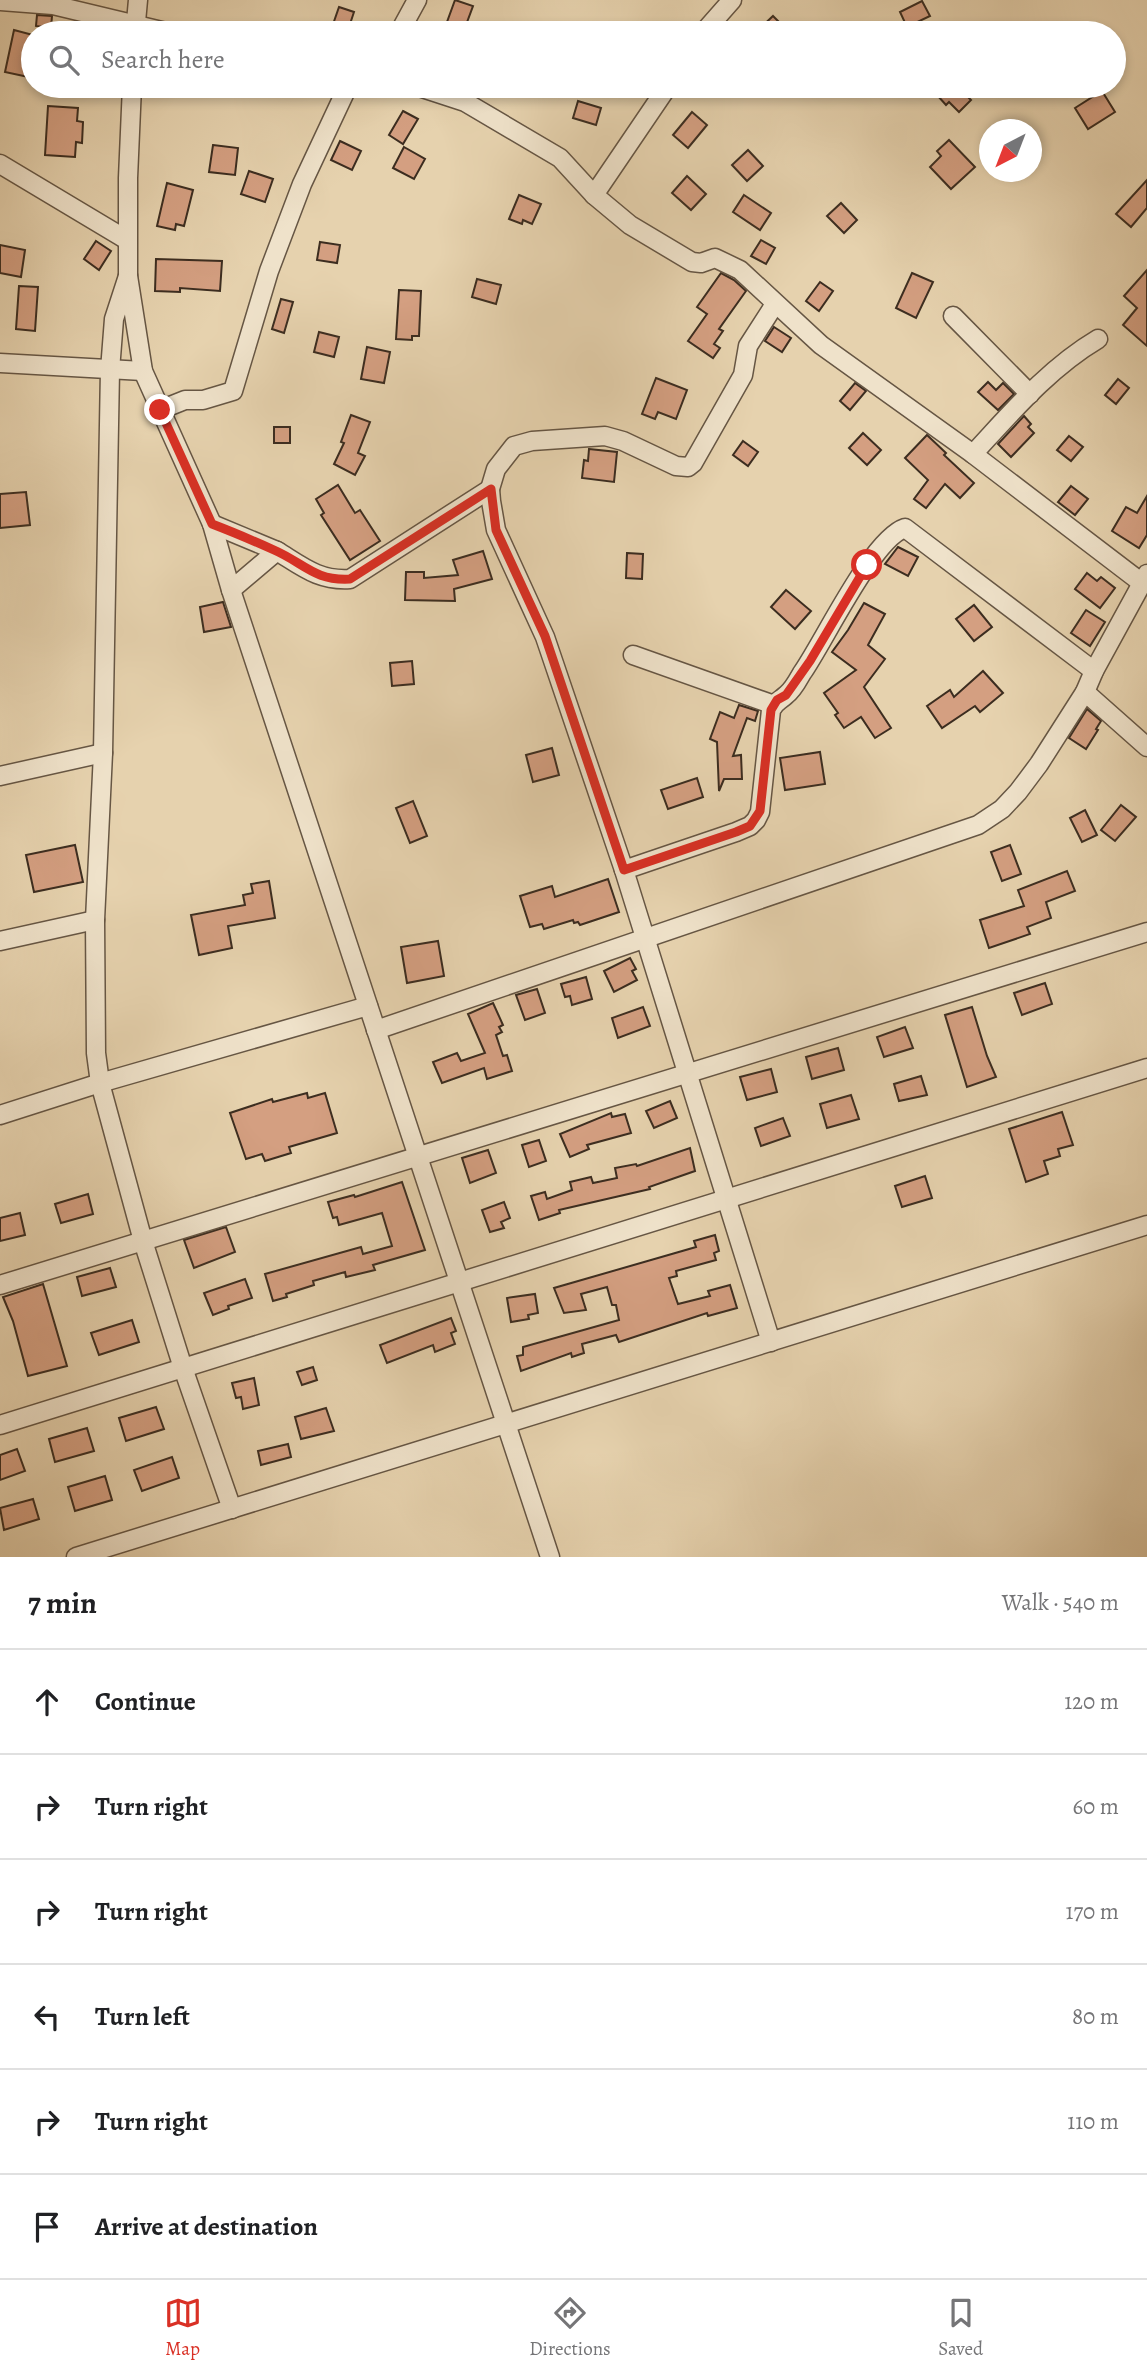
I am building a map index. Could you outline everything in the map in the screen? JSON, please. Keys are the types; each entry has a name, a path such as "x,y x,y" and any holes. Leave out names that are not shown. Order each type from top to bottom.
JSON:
{"street":[{"path":"136,21 138,0"},
{"path":"405,21 417,0"},
{"path":"714,21 732,0"},
{"path":"11,1 53,5 108,21"},
{"path":"132,98 128,276 143,371 212,524 231,590 550,1557"},
{"path":"160,410 185,400 204,400 233,391 269,271 302,184 342,98"},
{"path":"376,1030 978,825 1002,808 1018,792 1085,692 1144,578 821,345 740,270 715,258 691,262 630,225 594,195 560,158 465,102 452,98"},
{"path":"594,195 660,98"},
{"path":"0,164 127,240"},
{"path":"128,276 114,319 110,370 103,753 95,920 94,1017 100,1083 143,1241 232,1509"},
{"path":"771,1342 624,870 545,636 496,530 491,489 496,469 514,446 532,440 605,436 624,441 676,466 688,467 693,463 743,375 748,346 775,303"},
{"path":"953,316 1030,394"},
{"path":"973,454 1030,394 1080,350 1098,339"},
{"path":"0,363 143,371"},
{"path":"212,524 277,551 313,573 332,580 350,579 491,489"},
{"path":"624,870 736,832 756,820 760,811 771,710 800,677 867,565 897,530 905,528 1094,671"},
{"path":"231,590 277,551"},
{"path":"633,655 774,705"},
{"path":"1085,692 1147,747"},
{"path":"0,776 103,753"},
{"path":"0,941 95,920"},
{"path":"0,1285 1147,932"},
{"path":"0,1115 100,1083 369,1006"},
{"path":"0,1425 1147,1068"},
{"path":"76,1557 100,1553 232,1509 1147,1225"}],"building":[{"path":"455,0 473,6 467,21 447,21"},
{"path":"922,1 930,16 920,21 904,21 900,12"},
{"path":"339,7 354,12 351,21 334,21"},
{"path":"37,15 52,16 52,21 36,21"},
{"path":"14,30 21,32 21,75 5,72"},
{"path":"940,98 971,100 959,112 949,102 946,105"},
{"path":"1091,98 1106,98 1115,112 1088,129 1075,108"},
{"path":"578,101 601,108 596,125 573,118"},
{"path":"48,106 78,108 77,121 83,122 82,143 76,142 75,157 45,155"},
{"path":"403,111 418,119 403,144 389,135"},
{"path":"692,112 707,125 688,148 673,135"},
{"path":"949,140 975,167 951,189 930,167 941,156 937,151"},
{"path":"340,141 361,151 352,170 331,160"},
{"path":"213,145 238,148 235,175 209,172"},
{"path":"404,147 425,159 414,179 393,168"},
{"path":"748,150 763,166 747,181 732,165"},
{"path":"249,171 273,179 265,202 241,194"},
{"path":"687,176 706,194 691,210 672,193"},
{"path":"1147,180 1147,208 1131,227 1116,214"},
{"path":"167,183 193,190 184,226 176,224 175,230 157,226"},
{"path":"519,195 541,204 532,224 523,220 522,224 509,219"},
{"path":"744,195 771,213 760,230 733,212"},
{"path":"841,203 857,220 844,233 827,216"},
{"path":"761,240 775,248 766,264 751,256"},
{"path":"96,241 111,251 99,270 84,259"},
{"path":"320,242 340,245 337,263 317,260"},
{"path":"0,245 25,250 21,277 0,273"},
{"path":"156,259 222,261 220,291 180,288 180,292 155,291"},
{"path":"1147,270 1147,346 1123,325 1137,308 1124,296"},
{"path":"721,273 746,291 719,329 723,331 714,344 720,348 713,358 688,341 707,314 697,307"},
{"path":"912,273 933,282 916,318 896,308"},
{"path":"477,279 501,285 496,304 472,297"},
{"path":"820,282 833,291 819,311 806,301"},
{"path":"19,286 38,287 35,331 16,329"},
{"path":"399,290 421,291 419,336 412,336 412,340 396,339"},
{"path":"281,299 293,302 284,333 272,329"},
{"path":"774,327 791,338 782,352 765,341"},
{"path":"319,332 339,337 334,357 314,352"},
{"path":"367,347 390,352 384,383 361,379"},
{"path":"656,378 687,390 676,419 658,412 655,419 642,414"},
{"path":"1118,379 1129,388 1116,404 1105,395"},
{"path":"988,382 996,390 1003,383 1014,394 998,410 978,392"},
{"path":"855,383 866,391 850,410 840,401"},
{"path":"351,415 370,422 358,453 365,456 355,475 334,464 344,443 341,442"},
{"path":"1024,416 1031,424 1028,427 1034,433 1011,457 998,444"},
{"path":"274,427 290,427 290,443 274,443"},
{"path":"863,433 881,450 867,465 849,448"},
{"path":"927,435 974,483 960,498 945,484 926,508 914,499 928,480 905,458"},
{"path":"1069,436 1083,447 1071,461 1057,450"},
{"path":"743,441 758,452 748,466 733,455"},
{"path":"589,449 617,452 614,482 582,478 584,460 588,461"},
{"path":"338,485 355,513 360,510 380,541 350,560 321,515 324,513 316,499"},
{"path":"1071,486 1088,499 1075,515 1058,502"},
{"path":"26,492 30,525 0,528 0,494"},
{"path":"1147,496 1147,535 1139,548 1112,531 1126,507 1137,513"},
{"path":"898,547 918,557 908,576 885,564"},
{"path":"483,551 492,579 454,589 455,601 405,600 406,572 424,572 424,578 458,575 453,560"},
{"path":"627,553 643,554 642,579 626,578"},
{"path":"1087,573 1097,581 1101,577 1115,588 1100,608 1075,589"},
{"path":"786,590 811,611 795,629 771,607"},
{"path":"223,602 231,627 204,632 200,607"},
{"path":"864,603 885,614 868,645 885,659 864,687 891,728 875,738 861,717 844,728 835,715 838,713 824,693 856,670 832,652"},
{"path":"974,605 992,627 974,641 956,619"},
{"path":"1086,610 1105,622 1090,646 1071,633"},
{"path":"412,661 414,684 392,686 390,663"},
{"path":"983,671 1003,693 980,712 975,706 942,728 927,706 950,690 954,697"},
{"path":"739,705 758,711 755,721 747,718 733,756 741,755 742,779 724,779 719,791 717,742 710,739 720,712 734,718"},
{"path":"1087,709 1101,721 1086,749 1069,738"},
{"path":"552,748 559,775 533,782 526,755"},
{"path":"820,752 825,784 785,790 780,758"},
{"path":"697,778 703,797 668,809 661,790"},
{"path":"413,801 427,836 410,843 396,808"},
{"path":"1121,805 1136,817 1115,841 1101,830"},
{"path":"1085,810 1097,835 1082,842 1070,818"},
{"path":"75,845 83,882 34,892 26,855"},
{"path":"1010,845 1021,874 1002,881 991,852"},
{"path":"1067,871 1075,891 1046,902 1051,918 1027,927 1030,934 989,948 980,920 1024,906 1018,890"},
{"path":"608,879 619,912 580,925 573,920 544,929 542,924 530,927 520,896 552,886 555,897"},
{"path":"269,881 275,918 228,926 232,948 199,955 191,915 245,905 243,895 253,893 251,884"},
{"path":"438,941 444,976 407,983 401,947"},
{"path":"630,958 636,969 632,971 637,980 614,992 604,971"},
{"path":"586,977 592,999 572,1005 570,996 565,997 561,984"},
{"path":"1045,983 1052,1004 1022,1015 1014,993"},
{"path":"537,989 545,1013 525,1020 516,995"},
{"path":"493,1003 503,1025 499,1027 502,1032 496,1035 503,1056 507,1055 512,1071 487,1079 484,1068 442,1083 433,1062 457,1053 461,1061 485,1053 468,1014"},
{"path":"643,1007 650,1026 618,1038 612,1018"},
{"path":"972,1007 996,1077 967,1087 945,1015"},
{"path":"905,1027 913,1048 884,1057 877,1037"},
{"path":"838,1048 844,1070 812,1079 806,1057"},
{"path":"771,1069 777,1092 747,1100 740,1077"},
{"path":"921,1076 927,1095 899,1101 894,1084"},
{"path":"307,1093 308,1098 325,1093 337,1133 289,1147 291,1153 265,1161 262,1154 246,1159 230,1113 272,1099 273,1102"},
{"path":"851,1095 859,1119 827,1128 820,1104"},
{"path":"670,1101 677,1118 654,1128 646,1111"},
{"path":"1062,1112 1073,1145 1058,1149 1060,1156 1044,1161 1048,1174 1026,1182 1009,1129"},
{"path":"611,1113 612,1117 625,1114 631,1133 587,1145 589,1149 570,1157 560,1134"},
{"path":"783,1118 790,1136 761,1146 755,1128"},
{"path":"539,1140 546,1161 529,1167 522,1145"},
{"path":"690,1148 695,1171 649,1187 650,1189 559,1210 560,1213 539,1220 531,1196 545,1192 547,1199 572,1190 570,1182 591,1177 593,1183 617,1178 615,1168 637,1166"},
{"path":"488,1150 496,1173 470,1183 462,1158"},
{"path":"925,1176 932,1198 902,1207 895,1186"},
{"path":"402,1182 425,1250 373,1265 375,1270 346,1277 345,1272 313,1281 314,1285 273,1301 265,1274 361,1247 363,1254 392,1246 382,1213 339,1225 337,1217 333,1218 328,1202 354,1195 355,1197"},
{"path":"88,1194 93,1214 61,1223 55,1204"},
{"path":"504,1202 510,1218 501,1222 504,1228 490,1232 482,1210"},
{"path":"20,1213 25,1235 0,1241 0,1218"},
{"path":"226,1227 235,1252 194,1268 184,1240"},
{"path":"715,1235 719,1251 714,1253 716,1260 676,1271 677,1276 669,1278 678,1304 710,1296 708,1291 730,1285 737,1308 708,1316 707,1313 619,1342 616,1335 582,1344 584,1353 572,1357 571,1353 521,1371 517,1356 523,1355 523,1347 619,1320 616,1305 612,1305 607,1287 581,1294 586,1310 564,1313 554,1288 696,1247 694,1241"},
{"path":"110,1268 116,1287 82,1296 77,1277"},
{"path":"245,1279 252,1298 228,1306 229,1309 213,1315 204,1293"},
{"path":"43,1284 67,1366 28,1376 13,1321 3,1297"},
{"path":"535,1294 538,1313 528,1315 529,1319 511,1322 507,1298"},
{"path":"451,1318 456,1331 451,1333 455,1344 435,1352 433,1345 387,1363 380,1345"},
{"path":"132,1320 139,1342 99,1355 91,1333"},
{"path":"313,1367 317,1380 302,1385 297,1372"},
{"path":"254,1378 259,1405 243,1409 241,1397 236,1398 232,1383"},
{"path":"156,1407 164,1429 126,1441 119,1418"},
{"path":"326,1408 334,1431 301,1439 295,1417"},
{"path":"87,1428 94,1451 55,1462 49,1439"},
{"path":"288,1444 291,1457 261,1465 258,1451"},
{"path":"17,1449 25,1471 0,1480 0,1455"},
{"path":"172,1457 179,1478 142,1491 134,1470"},
{"path":"105,1476 112,1500 75,1511 68,1487"},
{"path":"33,1499 39,1519 4,1530 0,1508"}],"route":[{"path":"160,410 212,524 277,551 313,573 332,580 350,579 491,489 496,530 545,636 624,870 736,832 756,820 760,811 771,710 777,700 786,695 810,661 867,565"}]}
